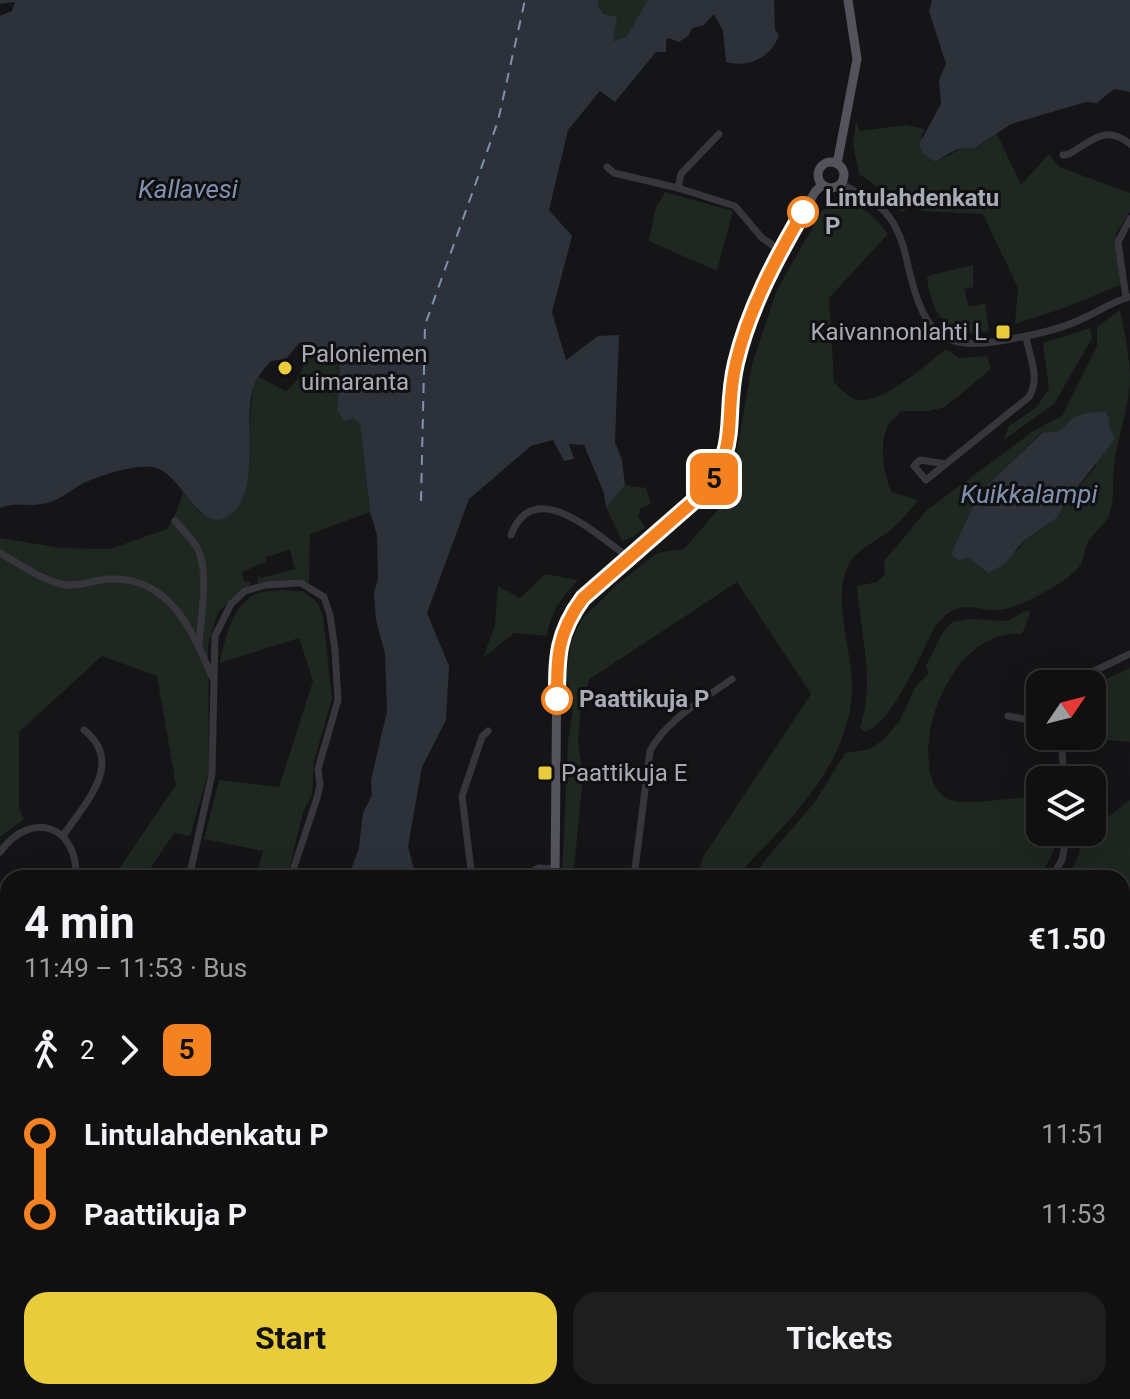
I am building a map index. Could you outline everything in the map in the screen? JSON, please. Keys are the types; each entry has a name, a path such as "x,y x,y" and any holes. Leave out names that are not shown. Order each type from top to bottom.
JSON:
{"main road":[{"path":"837,164 829,163 820,170 818,178 822,185 830,188 841,183 843,173 837,164 857,59 848,0"},
{"path":"555,870 557,659 561,634 583,598 695,500 710,485 722,466 728,447 736,364 756,306 781,251 822,185"}],"street":[{"path":"678,188 681,174 719,134"},
{"path":"1063,155 1103,135 1115,134 1130,144"},
{"path":"607,167 614,173 735,206 762,238 781,251"},
{"path":"841,183 869,198 889,216 902,240 919,307 928,324 949,341 974,345 1026,336 1075,322 1128,297 1118,242 1130,219"},
{"path":"946,464 1032,392 1036,383 1026,336"},
{"path":"511,535 522,517 536,509 554,508 628,557"},
{"path":"175,521 198,548 201,559 203,579 199,646"},
{"path":"0,553 32,572 64,585 113,579 138,583 163,595 179,612 199,646 213,681"},
{"path":"190,870 211,789 215,636 231,604 245,591 266,585 301,583 324,597 332,627 338,700 318,769 320,785 317,798 295,870"},
{"path":"1096,670 1130,654"},
{"path":"634,870 650,751 657,737 732,679"},
{"path":"1008,716 1026,719"},
{"path":"63,836 100,780 104,767 92,736 84,730"},
{"path":"471,870 462,796 482,737 488,731"},
{"path":"0,852 10,839 34,827 46,828 63,836 77,860 76,870"},
{"path":"1056,870 1064,846"}],"shaded area":[{"path":"599,0 648,0 626,37 612,41 598,5"},
{"path":"856,122 860,131 906,125 925,129 921,137 936,162 966,146 975,149 997,134 1021,185 1049,154 1059,167 1130,193 1130,212 1116,233 1122,284 1015,324 1018,288 983,214 922,211 915,203 902,212 886,193 859,174 853,144"},
{"path":"665,192 733,211 717,271 649,241 655,210"},
{"path":"832,202 857,206 888,234 829,298 834,382 845,393 859,400 880,395 905,381 946,349 959,358 987,356 991,369 945,407 929,411 902,411 888,426 883,450 889,485 892,492 918,500 893,528 857,554 844,576 842,607 852,689 848,717 840,744 827,769 793,815 742,870 699,870 703,857 811,694 737,582 590,679 581,705 578,740 583,776 574,870 562,870 568,742 574,700 566,678 571,642 582,619 618,584 657,553 684,549 729,497 752,364 777,290 822,211"},
{"path":"973,265 973,287 964,289 969,307 985,303 989,331 975,333 962,332 944,321 932,301 927,276"},
{"path":"1120,310 1130,373 1114,466 1112,503 1107,519 1089,540 1079,567 1048,590 1012,607 990,610 963,607 945,616 935,627 895,703 885,717 864,732 860,727 865,710 867,674 857,586 877,582 885,574 884,561 927,510 1035,430 1062,416 1097,346 1097,327","holes":["1067,427 1097,465 1065,503 1057,518 1023,541 1018,550 983,569 968,558 972,509 979,493 1042,432 1054,433"]},
{"path":"1090,328 1092,338 1054,404 1004,440 1009,426 1036,408 1049,388 1043,343"},
{"path":"309,346 309,352 328,350 337,363 340,394 337,410 354,417 360,424 370,512 310,534 309,582 257,583 259,573 261,578 295,569 290,550 266,557 266,562 242,572 244,582 250,581 251,584 218,612 208,644 209,770 190,836 174,833 149,870 118,870 176,785 157,676 102,656 19,732 19,809 24,819 0,837 0,538 61,548 110,549 167,529 183,492 199,512 210,518 249,464 253,387 259,377 286,391 304,365"},
{"path":"625,485 646,488 651,504 640,509 638,517 645,527 622,541 606,507"},
{"path":"545,574 578,580 558,606 547,636 514,633 483,658 495,625 498,586 520,598"},
{"path":"303,591 317,602 323,616 332,699 314,761 312,795 303,812 289,870 258,870 263,851 204,839 219,780 279,787 313,681 299,638 220,663 237,611 249,598 264,592"},
{"path":"1028,610 1030,614 1022,634 992,639 968,656 949,681 936,710 929,741 929,769 938,790 954,801 1026,797 1026,846 1055,846 1042,870 757,870 815,802 845,753 870,749 899,722 916,686 929,673 926,666 942,634 952,622 970,619 1007,621"},
{"path":"1130,668 1130,742 1106,740 1108,678"},
{"path":"1130,800 1130,870 1072,870 1080,846 1106,846 1106,818"}],"water":[{"name":"Kallavesi","path":"0,0 599,0 598,6 603,14 617,17 613,41 626,37 648,0 774,0 775,30 779,35 765,55 743,64 726,62 723,31 714,14 704,25 692,28 688,36 679,42 669,38 666,40 666,52 656,52 615,102 600,91 568,130 549,210 572,236 552,312 566,360 598,336 619,335 615,442 622,460 625,485 606,507 604,493 584,445 569,444 574,459 564,461 553,440 531,446 469,499 427,613 449,666 446,720 422,767 408,846 414,870 351,870 359,848 363,813 372,795 371,780 387,711 385,653 376,620 377,535 370,512 360,424 354,418 344,421 337,410 340,374 338,360 329,351 311,355 306,343 299,343 286,359 271,361 259,376 251,401 248,477 244,495 237,509 225,518 215,520 206,516 174,480 149,467 96,478 47,503 0,508 0,16 12,11 15,2 0,4"},
{"path":"932,0 1130,0 1130,92 1114,89 1097,103 1086,102 1011,124 974,149 959,149 936,162 922,153 919,144 941,104 939,80 946,64 929,11"},
{"name":"Kuikkalampi","path":"1105,412 1110,418 1108,423 1115,439 1065,503 1057,518 1023,541 1006,563 989,573 968,558 958,560 951,554 979,493 1043,432 1060,430 1080,415"}],"ferry route":[{"path":"421,501 425,325 498,121 525,0"}],"bus line":[{"name":"5","path":"557,699 557,659 561,634 573,611 628,557 695,500 710,485 722,466 728,447 736,364 756,306 803,212"}],"place":[{"name":"Lintulahdenkatu P","path":"803,212"},
{"name":"Kaivannonlahti L","path":"1003,332"},
{"name":"Paloniemen uimaranta","path":"285,368"},
{"name":"Paattikuja P","path":"557,699"},
{"name":"Paattikuja E","path":"545,773"}]}
